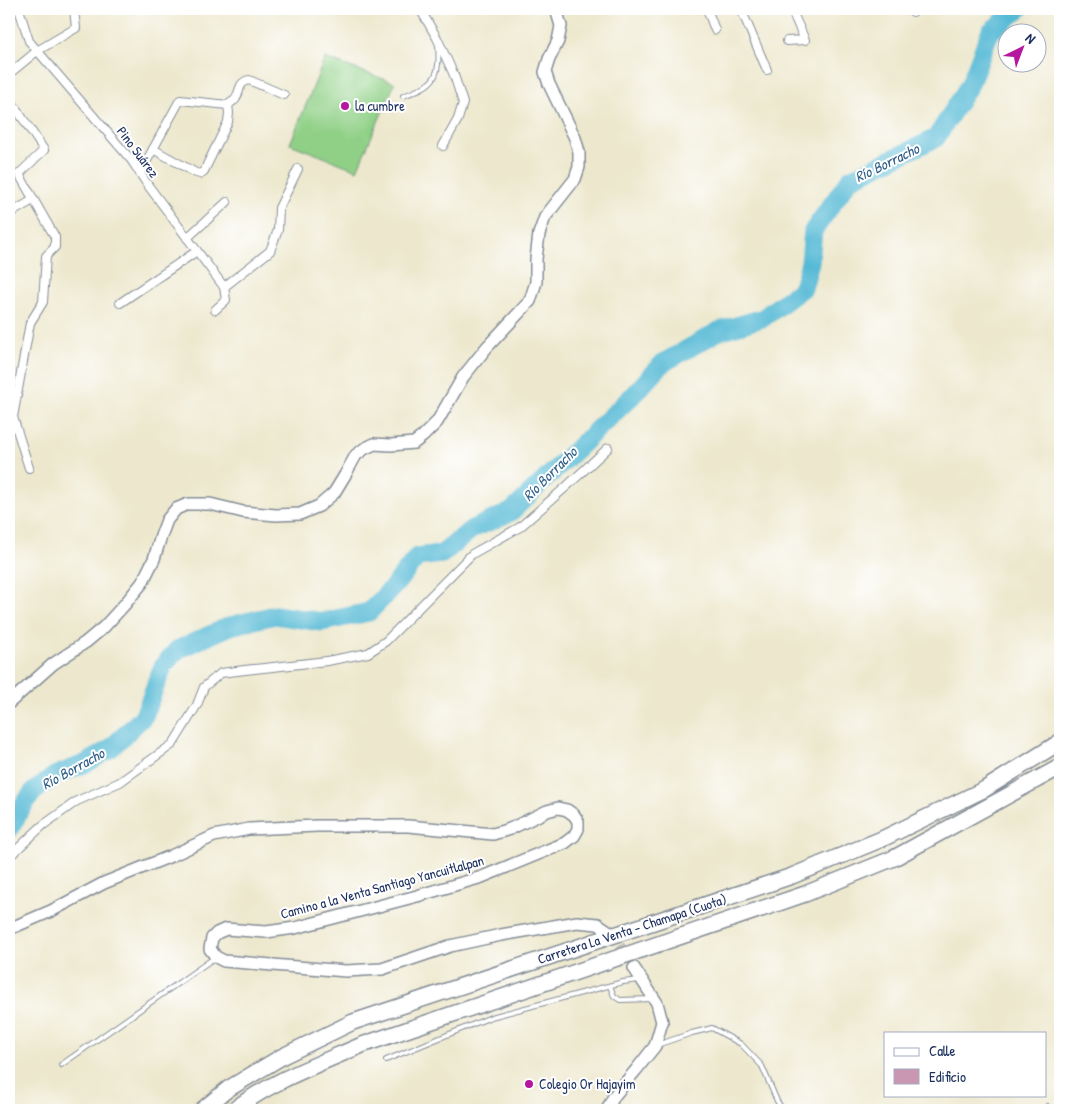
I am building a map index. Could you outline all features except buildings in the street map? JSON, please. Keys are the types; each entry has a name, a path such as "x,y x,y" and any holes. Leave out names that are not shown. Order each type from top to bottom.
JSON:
{"highway":[{"name":"Carretera La Venta - Chamapa (Cuota)","path":"202,1110 228,1089 283,1056 353,1022 792,876 882,839 985,789 1060,742"},
{"name":"Carretera La Venta - Chamapa (Cuota)","path":"234,1110 295,1074 362,1045 805,894 894,858 1060,767"}],"main road":[{"path":"9,703 53,664 86,642 104,627 125,604 146,576 154,560 167,520 176,509 188,504 210,504 243,512 276,515 300,514 319,506 334,492 346,475 356,455 364,449 374,444 414,444 437,422 462,376 530,301 536,282 539,234 545,217 575,179 579,167 579,152 575,138 545,72 558,41 561,26 556,9"},
{"name":"Camino a la Venta Santiago Yancuitlalpan","path":"9,929 104,883 214,836 249,829 317,826 408,826 493,834 510,829 558,808 567,810 578,821 578,829 574,836 565,843 482,877 450,887 295,928 266,932 226,929 217,933 212,938 210,949 216,957"},
{"path":"216,957 224,961 297,968 346,971 382,969 450,946 577,922 598,924 610,932"},
{"path":"606,1110 614,1096 655,1046 662,1022 655,999 634,968"}],"street":[{"name":"Pino Suárez","path":"19,9 29,41 132,161 224,287"},
{"path":"9,74 37,51 76,28 74,9"},
{"path":"420,9 437,38 454,75 463,103 458,119 442,146"},
{"path":"707,9 716,30"},
{"path":"741,9 767,70"},
{"path":"787,41 805,40 791,9"},
{"path":"140,173 180,100 228,105 234,100 242,84 249,80 284,95"},
{"path":"9,98 44,150 19,174 55,237 55,247 46,256 43,302 30,323 9,428"},
{"path":"153,149 200,174 204,171 228,122 230,114 228,105"},
{"path":"215,310 226,300 224,287 270,251 278,230 279,208 298,169"},
{"path":"9,214 33,200"},
{"path":"187,238 227,202"},
{"path":"120,303 197,251"},
{"path":"11,417 29,468"},
{"path":"9,857 42,826 77,801 120,782 172,744 196,705 204,687 220,673 327,661 368,653 386,641 472,554 520,526 608,448"}],"lane":[{"path":"403,96 427,85 434,78 439,67 437,38"},
{"path":"61,1065 216,957"},
{"path":"386,1060 492,1017 641,979"},
{"path":"610,986 614,996 620,1000 655,999"},
{"path":"655,1046 712,1028 741,1044 762,1066 777,1102 783,1110"}],"green space":[{"name":"la cumbre","path":"325,58 395,83 357,170 290,144"}],"waterway":[{"name":"Río Borracho","path":"9,830 33,792 56,775 87,763 111,748 144,716 163,666 177,650 230,626 275,615 322,622 369,612 394,586 417,557 442,554 472,529 511,512 631,397 663,363 719,331 763,318 803,288 810,262 813,231 850,179 936,138 970,84 990,32 1019,9"}],"tunnel":[{"path":"610,932 629,960"}],"place":[{"name":"la cumbre","path":"345,106"},
{"name":"Colegio Or Hajayim","path":"529,1084"}]}
